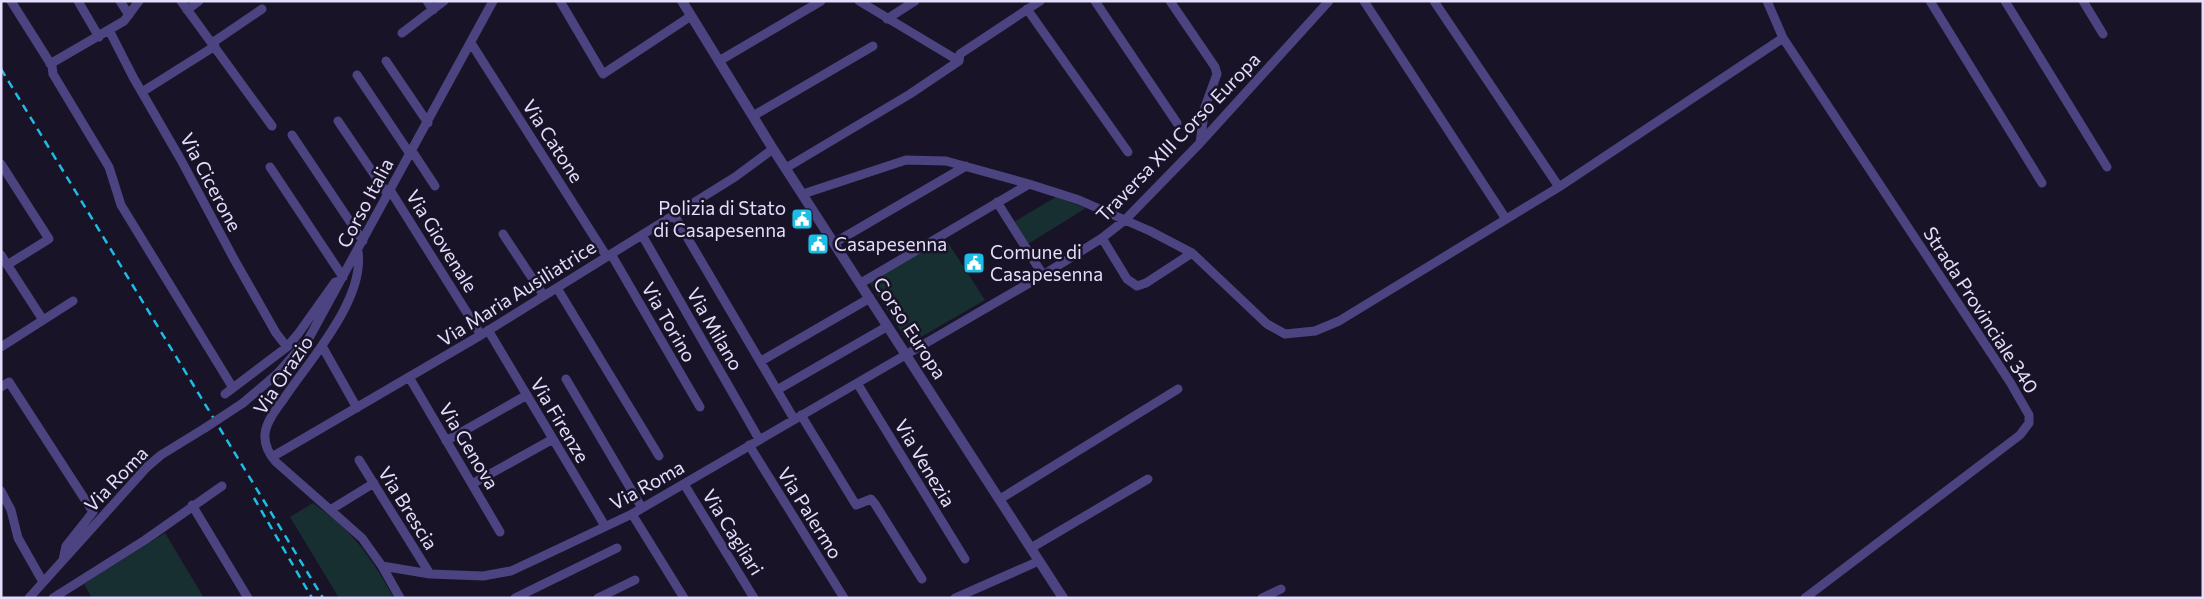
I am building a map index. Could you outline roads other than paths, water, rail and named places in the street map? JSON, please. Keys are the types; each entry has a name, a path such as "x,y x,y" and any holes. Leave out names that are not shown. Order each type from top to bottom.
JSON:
{"street":[{"path":"11,1 50,64 53,74 109,167 121,205 233,388"},
{"path":"78,1 99,37"},
{"path":"120,1 130,15"},
{"path":"50,64 110,30 130,15 139,1"},
{"path":"180,1 214,44 272,126"},
{"path":"187,10 199,1"},
{"path":"427,1 433,10"},
{"path":"402,33 444,1"},
{"name":"Corso Italia","path":"243,403 276,374 309,338 358,252 493,1"},
{"path":"560,1 603,74 691,16"},
{"path":"719,62 821,1"},
{"path":"859,1 958,61"},
{"path":"887,19 915,1"},
{"path":"786,168 910,94 958,61 960,54 1040,1"},
{"path":"1095,1 1177,123"},
{"path":"1170,1 1215,67 1217,74 1205,107 1200,143"},
{"name":"Traversa XIII Corso Europa","path":"906,355 1043,275 1102,238 1125,220 1200,143 1329,1"},
{"path":"1364,1 1506,219"},
{"path":"1434,1 1559,187"},
{"name":"Strada Provinciale 340","path":"1767,1 1783,38 2010,382 2029,415 2030,423 2020,435 1805,598"},
{"path":"1930,1 2042,183"},
{"path":"2005,1 2106,167"},
{"path":"2083,1 2104,34"},
{"name":"Corso Europa","path":"684,2 719,62 786,168 1063,598"},
{"path":"142,92 262,9"},
{"path":"1027,9 1128,152"},
{"name":"Via Cicerone","path":"110,30 133,77 234,259 276,333 287,347"},
{"path":"803,194 906,160 946,161 966,166 1079,200 1125,220 1192,253 1267,324 1285,334 1315,331 1339,321 1559,187 1783,38"},
{"name":"Via Catone","path":"471,43 609,255"},
{"path":"753,116 873,46"},
{"path":"386,61 428,123"},
{"path":"357,75 435,186"},
{"name":"Via Giovenale","path":"338,120 485,333"},
{"path":"292,136 363,241"},
{"name":"Via Maria Ausiliatrice","path":"272,457 485,333 735,177 774,149"},
{"path":"1,164 49,239 7,265"},
{"path":"834,243 966,166"},
{"path":"224,394 287,347 335,282 343,278 270,167"},
{"path":"861,284 1029,184"},
{"path":"997,202 1043,275"},
{"path":"674,215 777,390 856,505 868,499 871,499 875,504 922,579"},
{"path":"503,234 544,296"},
{"name":"Via Milano","path":"642,235 759,439"},
{"path":"1102,238 1128,278 1137,286 1146,283 1192,253"},
{"name":"Via Orazio","path":"272,457 266,447 265,433 274,413 332,331 356,280 360,264 358,252"},
{"name":"Via Torino","path":"609,255 700,407"},
{"path":"1,256 43,320"},
{"path":"557,288 659,456"},
{"path":"761,361 870,298"},
{"path":"1,347 73,301"},
{"path":"777,390 888,326"},
{"name":"Via Firenze","path":"485,333 527,395 605,526"},
{"path":"322,346 357,408"},
{"name":"Via Roma","path":"382,566 430,574 483,576 511,571 632,514 906,355"},
{"name":"Via Genova","path":"408,377 500,532"},
{"path":"566,379 642,508"},
{"name":"Via Venezia","path":"857,383 965,559"},
{"path":"5,385 93,512 66,546 63,560"},
{"path":"1000,499 1178,389"},
{"path":"446,441 527,395"},
{"name":"Via Roma","path":"29,598 147,467 161,455 243,403"},
{"path":"472,484 553,439"},
{"name":"Via Palermo","path":"749,445 844,598"},
{"path":"272,457 362,538 382,566 400,598"},
{"name":"Via Brescia","path":"359,460 430,574"},
{"path":"1031,548 1148,479"},
{"path":"330,510 374,483"},
{"name":"Via Cagliari","path":"684,484 754,598"},
{"path":"53,598 145,540 192,505 222,486"},
{"path":"1,491 11,510 18,538 43,582"},
{"path":"192,505 248,598"},
{"path":"632,514 684,598"},
{"path":"515,598 617,548"},
{"path":"955,598 1039,561"},
{"path":"598,598 635,580"},
{"path":"1262,598 1281,589"}],"railway":[{"path":"1,69 323,598"},
{"path":"254,498 312,598"}],"place":[{"name":"Polizia di Stato di Casapesenna","path":"802,219"},
{"name":"Casapesenna","path":"818,244"},
{"name":"Comune di Casapesenna","path":"974,263"}]}
